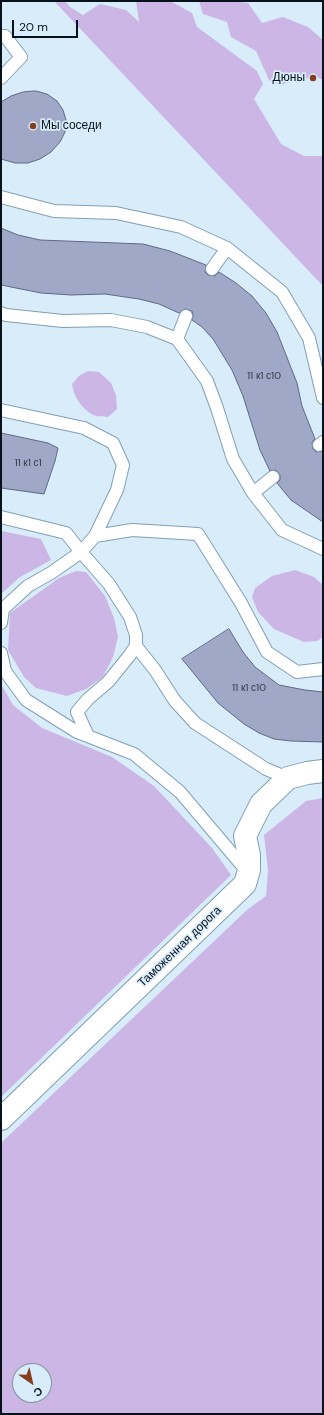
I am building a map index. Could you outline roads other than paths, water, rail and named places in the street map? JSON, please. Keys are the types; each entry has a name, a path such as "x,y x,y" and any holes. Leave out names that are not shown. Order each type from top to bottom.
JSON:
{"street":[{"name":"Таможенная дорога","path":"1,1118 246,884 249,870 249,855 245,836 261,804 288,778 323,771"}],"lane":[{"path":"1,36 5,36 21,57 1,78"},
{"path":"1,198 54,211 116,213 181,227 227,248 282,292 309,338 323,398"},
{"path":"212,269 227,248"},
{"path":"1,313 6,315 64,321 111,320 147,327 177,339 206,381 217,408 233,459 253,492 282,530 323,549"},
{"path":"177,339 186,316"},
{"path":"1,410 84,428 113,443 123,465 117,490 95,536 81,552 51,573 28,586 3,609 1,623"},
{"path":"253,492 273,476"},
{"path":"1,518 66,533 109,584 130,617 136,635 136,646 108,682 88,699 77,712 88,736"},
{"path":"95,536 132,530 198,534 241,603 267,652 297,672 323,669"},
{"path":"136,646 155,670 174,701 195,723 266,769 288,778"},
{"path":"1,653 5,671 26,700 77,732 134,754 180,792 240,863 249,870"}],"place":[{"name":"Дюны","path":"313,78"},
{"name":"Мы соседи","path":"33,126"}]}
